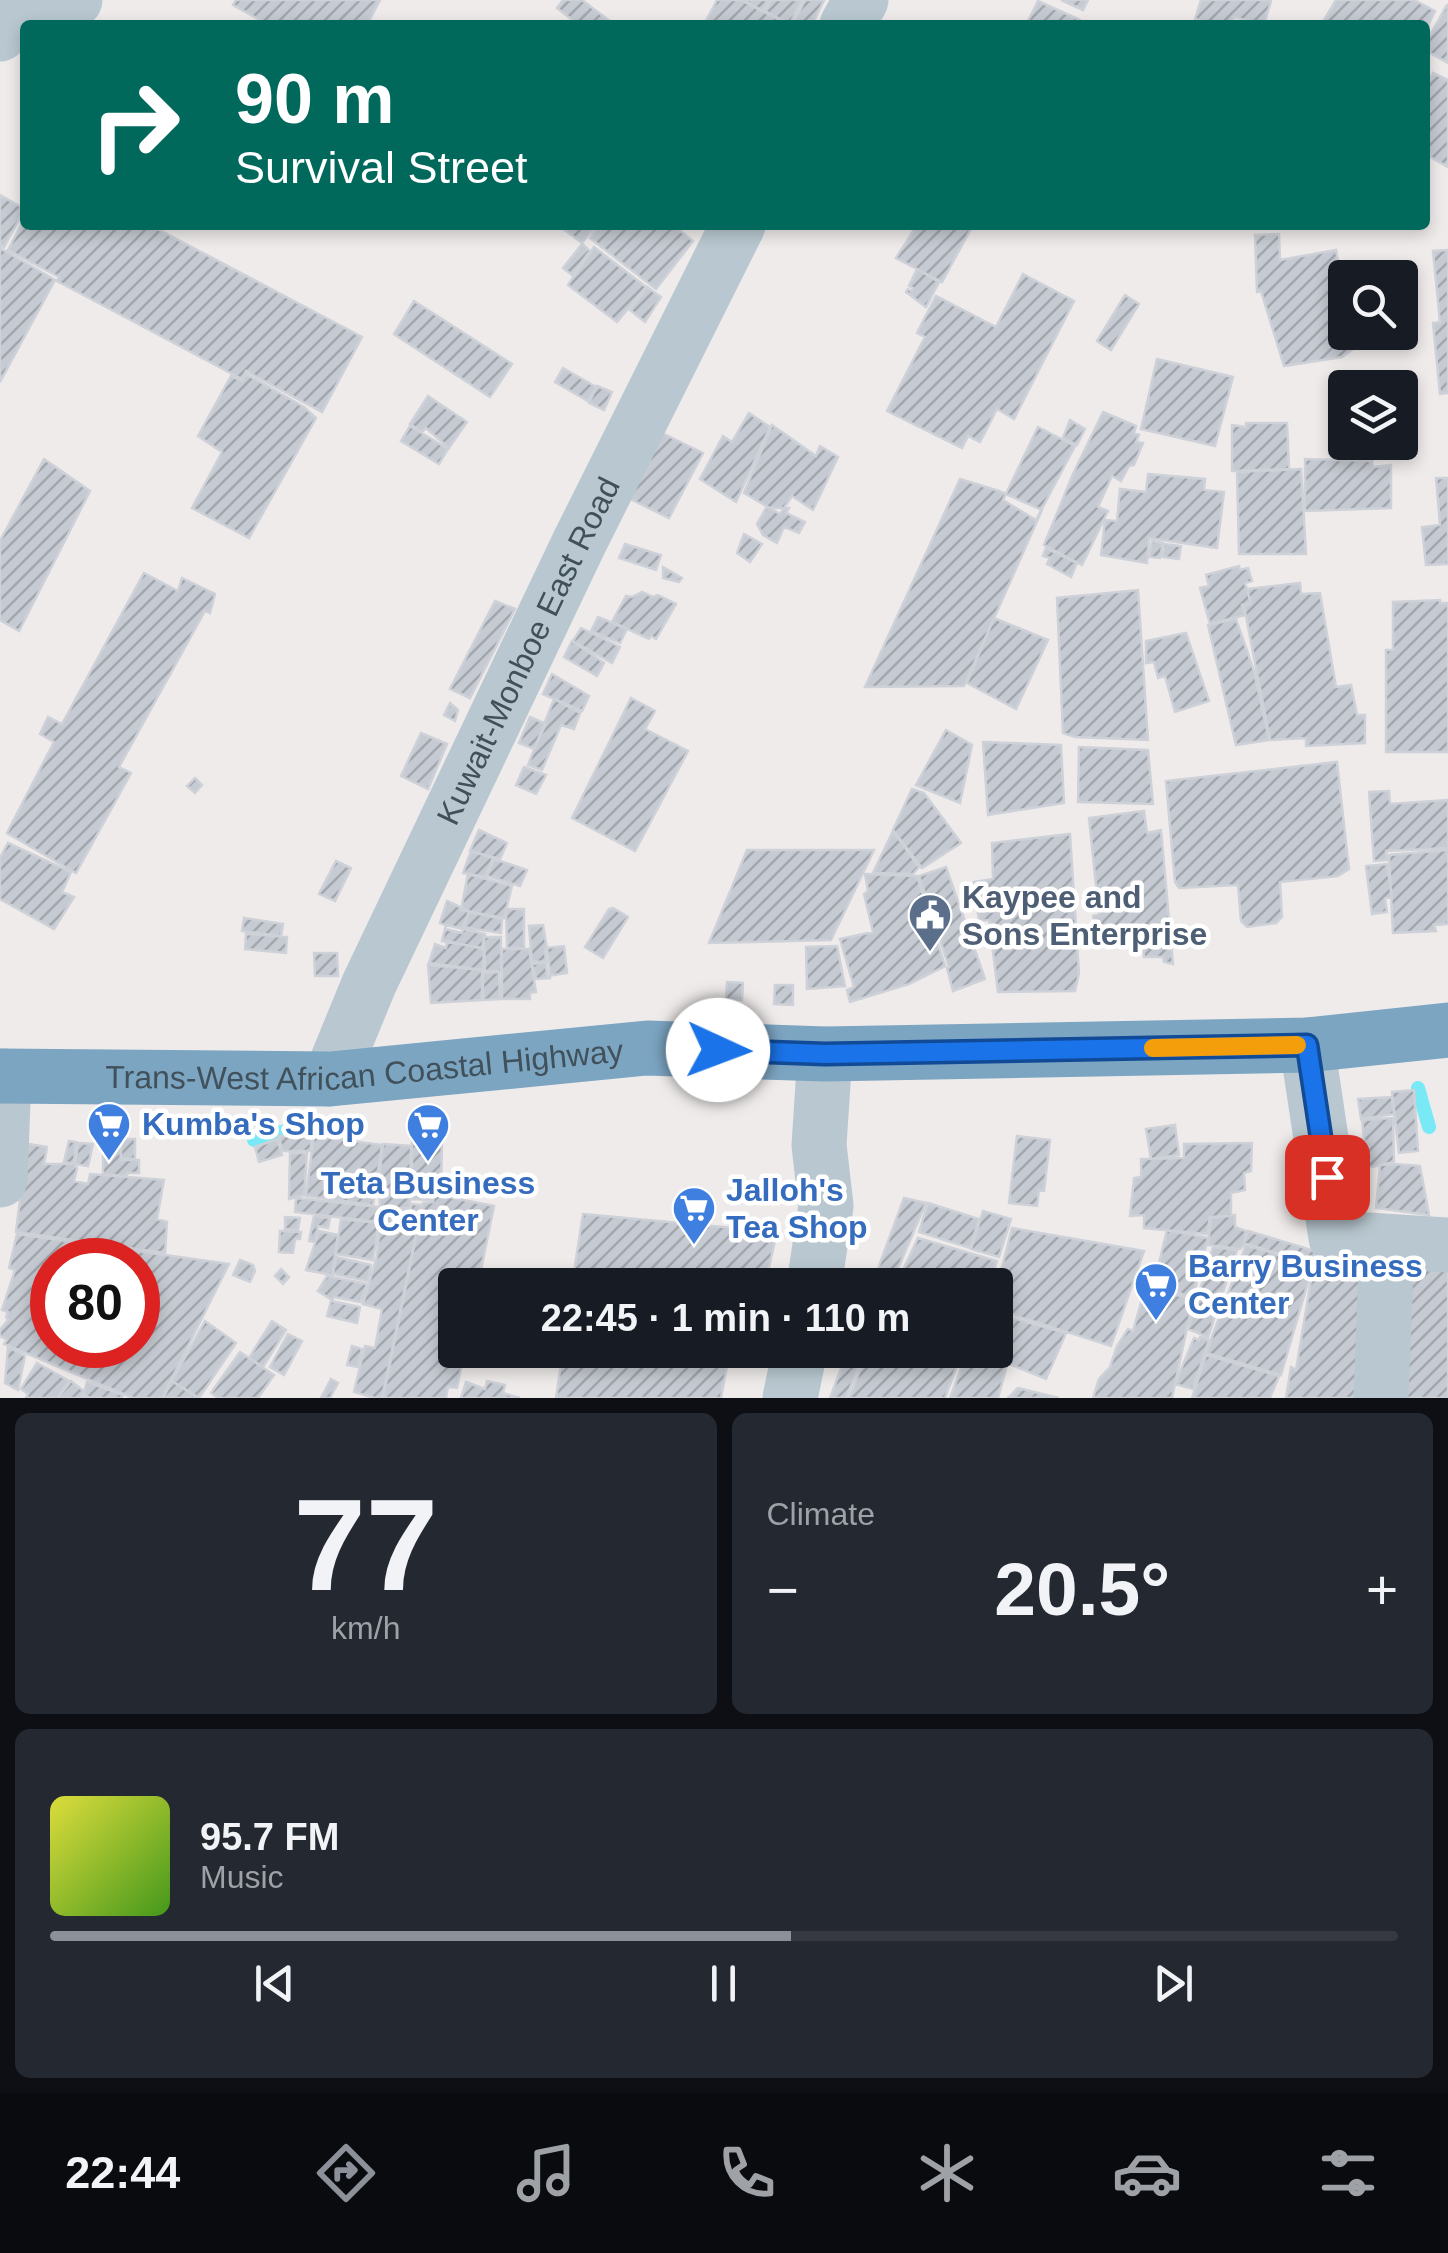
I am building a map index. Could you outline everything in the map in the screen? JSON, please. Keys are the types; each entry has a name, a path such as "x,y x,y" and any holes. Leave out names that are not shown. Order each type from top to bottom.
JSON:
{"highway":[{"name":"Trans-West African Coastal Highway","path":"2,1076 330,1078 648,1048 825,1054 1307,1045 1448,1030"}],"street":[{"path":"23,20 75,0"},
{"name":"Kuwait-Monboe East Road","path":"330,1078 369,984 579,542 735,230"},
{"path":"1307,1045 1336,1238 1448,1244"},
{"path":"817,1268 826,1206 819,1144 825,1054"},
{"path":"0,1180 2,1076"},
{"path":"1382,1398 1387,1242"},
{"path":"790,1398 796,1368"}],"building":[{"path":"236,0 380,0 370,20 260,20 233,5"},
{"path":"563,0 582,0 608,20 573,20 557,8"},
{"path":"717,0 741,0 779,20 707,20"},
{"path":"743,0 769,0 763,11"},
{"path":"771,0 802,0 792,20 782,20 765,11"},
{"path":"805,0 824,0 814,20 795,20"},
{"path":"1061,0 1088,0 1083,10"},
{"path":"1201,0 1271,1 1265,20 1195,19"},
{"path":"1336,0 1414,0 1435,11 1430,22 1324,20"},
{"path":"1038,1 1080,20 1028,20"},
{"path":"1448,5 1448,63 1430,53 1430,35"},
{"path":"1433,73 1448,80 1448,167 1430,157"},
{"path":"0,195 20,206 20,218 4,247 0,245"},
{"path":"20,227 20,230 159,230 362,337 322,412 246,371 242,379 57,281 59,277 8,250"},
{"path":"565,230 592,230 582,243"},
{"path":"596,230 679,230 693,241 656,289 590,238"},
{"path":"914,230 970,230 942,282 896,258"},
{"path":"1279,234 1280,260 1336,250 1338,260 1328,260 1328,350 1352,350 1342,357 1284,366 1261,291 1257,292 1255,235"},
{"path":"582,244 590,251 572,275 563,268"},
{"path":"594,247 646,287 617,322 568,285"},
{"path":"0,248 55,280 0,382"},
{"path":"1448,250 1448,393 1440,394 1433,323 1440,322 1433,251"},
{"path":"917,269 939,282 926,307 906,292 912,291 909,286"},
{"path":"1023,274 1074,301 1014,419 997,409 980,442 968,436 962,448 887,411 925,337 917,333 936,296 996,327"},
{"path":"647,287 661,297 645,322 630,310"},
{"path":"1125,295 1139,304 1111,350 1097,341"},
{"path":"414,301 512,364 490,397 394,334"},
{"path":"1157,359 1233,377 1215,446 1141,429"},
{"path":"563,368 596,387 588,401 555,382"},
{"path":"246,374 316,418 249,538 192,508 222,452 198,436 231,376 242,381"},
{"path":"597,386 612,392 604,410 589,403"},
{"path":"428,396 467,422 449,448 426,428 422,432 410,424"},
{"path":"1103,412 1136,426 1136,442 1143,443 1134,465 1129,466 1121,481 1112,476 1098,507 1108,511 1082,565 1044,545"},
{"path":"749,413 770,427 736,502 700,479 723,436 732,442"},
{"path":"1070,420 1085,429 1077,445 1063,438"},
{"path":"1246,423 1287,423 1289,469 1232,471 1232,425 1246,427"},
{"path":"772,425 816,456 820,446 838,457 813,510 792,496 780,514 744,493"},
{"path":"410,426 448,449 439,464 401,441"},
{"path":"1038,427 1075,446 1036,520 1003,500"},
{"path":"658,431 703,453 669,518 628,498"},
{"path":"44,459 90,491 19,631 0,620 0,541"},
{"path":"1305,459 1372,461 1373,467 1391,465 1391,508 1305,511"},
{"path":"1301,469 1306,554 1239,554 1237,472"},
{"path":"1148,474 1205,479 1204,490 1224,492 1217,548 1149,538 1147,563 1101,555 1105,520 1117,521 1120,489 1146,492"},
{"path":"1436,478 1448,478 1448,564 1426,565 1422,527 1440,525"},
{"path":"960,479 1042,510 964,686 865,687"},
{"path":"766,508 789,508 786,513 805,522 799,533 784,527 777,543 763,535 757,524"},
{"path":"744,534 762,544 750,562 737,553"},
{"path":"1152,541 1163,543 1160,558 1149,557"},
{"path":"625,544 661,555 656,570 619,558"},
{"path":"1164,544 1181,546 1179,559 1163,557"},
{"path":"1046,548 1077,563 1071,577 1047,564 1050,558 1043,556"},
{"path":"1239,566 1240,570 1248,568 1252,581 1245,583 1251,603 1242,605 1245,615 1210,624 1200,588 1209,586 1206,575"},
{"path":"663,567 682,578 679,582 663,578"},
{"path":"144,573 178,591 182,578 215,594 210,613 205,611 119,767 131,773 76,873 7,833 54,742 40,734 48,717 62,724"},
{"path":"1300,583 1301,594 1320,593 1336,687 1351,685 1357,715 1365,715 1365,743 1306,746 1306,738 1270,740 1244,606 1251,604 1247,589"},
{"path":"1138,590 1148,740 1075,737 1063,733 1057,598"},
{"path":"642,592 676,604 656,639 612,622 626,596"},
{"path":"495,601 515,609 470,698 450,689"},
{"path":"1393,602 1448,603 1448,752 1386,752 1386,650 1393,650"},
{"path":"598,617 627,629 620,643 591,631"},
{"path":"994,618 1048,640 1016,709 967,683"},
{"path":"1236,619 1254,671 1269,740 1236,745 1208,625"},
{"path":"581,628 620,647 612,663 573,641"},
{"path":"1186,633 1209,701 1175,712 1165,676 1158,678 1154,662 1146,663 1146,641"},
{"path":"572,641 604,663 597,676 564,657"},
{"path":"552,674 589,696 582,711 543,694"},
{"path":"631,698 655,711 645,729 688,751 635,851 572,818"},
{"path":"554,699 580,713 574,729 561,725 542,770 528,765"},
{"path":"450,703 458,710 455,721 444,715"},
{"path":"530,717 546,724 534,749 519,743"},
{"path":"946,730 972,745 960,803 916,785"},
{"path":"421,733 447,744 428,789 401,776"},
{"path":"983,742 1061,745 1064,803 988,815"},
{"path":"1079,747 1148,750 1153,804 1078,802"},
{"path":"1337,762 1349,869 1338,876 1280,882 1282,917 1276,923 1247,927 1241,921 1238,885 1179,888 1175,882 1166,781"},
{"path":"524,767 546,775 536,794 516,785"},
{"path":"195,778 202,785 195,793 187,786"},
{"path":"912,789 924,793 961,843 922,868 893,830"},
{"path":"1389,791 1390,804 1448,800 1448,848 1386,851 1387,860 1374,861 1369,792"},
{"path":"1144,811 1147,833 1161,830 1173,964 1164,962 1163,957 1144,957 1143,946 1100,944 1093,916 1099,914 1089,818"},
{"path":"479,830 507,843 500,859 470,851"},
{"path":"893,831 919,867 913,874 873,873"},
{"path":"1070,834 1079,973 1075,991 998,992 989,920 979,921 974,882 993,879 992,843"},
{"path":"8,843 71,872 62,892 74,897 54,929 0,899 0,858"},
{"path":"747,850 874,850 831,940 709,943"},
{"path":"1448,850 1448,924 1434,925 1436,931 1393,933 1389,855"},
{"path":"471,851 493,858 485,877 463,873"},
{"path":"494,859 527,870 520,886 487,876"},
{"path":"336,861 351,868 335,901 319,894"},
{"path":"1387,864 1392,897 1385,898 1387,912 1372,914 1366,866"},
{"path":"946,867 985,979 953,991 919,876"},
{"path":"468,874 512,886 504,918 461,910"},
{"path":"865,874 917,876 945,966 909,984 850,1002 847,990 854,987 840,939 873,932 864,894 868,891"},
{"path":"447,901 469,911 462,933 445,929 446,925 440,923"},
{"path":"613,908 628,917 603,958 585,947"},
{"path":"506,909 524,909 524,948 507,948"},
{"path":"469,912 502,919 501,933 463,927"},
{"path":"244,918 283,924 281,936 242,931"},
{"path":"446,925 485,934 482,948 442,941"},
{"path":"543,925 549,961 532,962 529,926"},
{"path":"246,934 287,937 286,953 245,949"},
{"path":"484,937 501,937 501,971 485,971"},
{"path":"447,941 484,949 483,970 429,963 435,944 446,948"},
{"path":"564,946 567,973 547,976 545,948"},
{"path":"837,946 845,986 807,989 806,947"},
{"path":"502,949 529,949 536,992 530,993 530,999 502,999"},
{"path":"314,953 337,953 338,976 315,976"},
{"path":"549,962 550,978 536,979 532,964"},
{"path":"428,965 482,970 482,1000 431,1003"},
{"path":"499,972 500,999 483,1000 483,973"},
{"path":"727,982 743,983 742,1000 726,1000"},
{"path":"775,985 793,985 793,1005 774,1004"},
{"path":"1414,1090 1418,1151 1399,1153 1392,1092"},
{"path":"1392,1097 1394,1114 1361,1119 1358,1099"},
{"path":"1393,1118 1394,1162 1367,1168 1362,1120"},
{"path":"1175,1125 1179,1155 1151,1159 1146,1129"},
{"path":"311,1135 311,1151 282,1151 279,1136"},
{"path":"314,1136 382,1145 373,1205 306,1196"},
{"path":"1017,1136 1050,1140 1044,1191 1039,1190 1037,1206 1009,1203"},
{"path":"121,1139 135,1139 135,1159 121,1158"},
{"path":"277,1139 282,1155 259,1162 255,1147"},
{"path":"69,1141 76,1142 74,1164 64,1162"},
{"path":"120,1141 121,1160 139,1160 139,1173 103,1174 103,1145"},
{"path":"412,1141 442,1142 441,1194 433,1193 431,1200 412,1199"},
{"path":"23,1143 47,1147 44,1164 74,1164 74,1181 88,1184 90,1174 164,1180 157,1219 167,1222 165,1253 160,1252 160,1238 59,1238 16,1232 20,1200 15,1200"},
{"path":"78,1143 93,1144 88,1166 75,1164"},
{"path":"1252,1143 1251,1171 1244,1173 1245,1190 1231,1193 1231,1216 1210,1217 1207,1234 1144,1228 1144,1215 1130,1216 1134,1178 1141,1177 1141,1159 1184,1158 1184,1144"},
{"path":"383,1144 411,1146 410,1208 380,1209"},
{"path":"290,1153 307,1153 304,1195 289,1199"},
{"path":"1380,1165 1420,1166 1429,1215 1376,1208"},
{"path":"434,1194 494,1206 481,1268 438,1268 438,1368 461,1368 457,1388 448,1387 446,1398 383,1398 423,1203 433,1202"},
{"path":"296,1198 379,1207 378,1222 295,1212"},
{"path":"904,1198 926,1203 898,1268 878,1268"},
{"path":"928,1203 979,1219 970,1248 919,1232"},
{"path":"411,1204 422,1205 382,1398 375,1398 354,1392 365,1346 375,1348 382,1309 363,1304 377,1256 381,1210 411,1209"},
{"path":"983,1211 1011,1219 999,1257 971,1249"},
{"path":"583,1214 777,1232 769,1268 575,1268"},
{"path":"1235,1215 1235,1227 1246,1231 1244,1245 1240,1249 1208,1245 1211,1218"},
{"path":"314,1216 330,1218 328,1228 318,1226 315,1242 309,1241"},
{"path":"285,1217 300,1218 298,1230 285,1229"},
{"path":"341,1219 379,1223 373,1260 336,1254"},
{"path":"1012,1228 1144,1251 1111,1346 1013,1315 1013,1268 1002,1268"},
{"path":"1167,1230 1208,1238 1193,1298 1154,1284"},
{"path":"280,1231 301,1232 300,1239 295,1239 293,1253 279,1252"},
{"path":"319,1231 338,1235 332,1275 306,1270"},
{"path":"1248,1231 1315,1251 1312,1264 1244,1243"},
{"path":"17,1234 45,1238 30,1238 30,1355 4,1344 7,1340 0,1336 8,1320 8,1312 2,1310 15,1270 9,1268"},
{"path":"918,1238 997,1261 994,1268 904,1268"},
{"path":"1317,1244 1379,1248 1362,1398 1286,1398 1291,1367 1296,1370"},
{"path":"1246,1245 1313,1265 1281,1375 1206,1353"},
{"path":"1213,1247 1237,1250 1208,1337 1188,1329"},
{"path":"160,1254 229,1264 162,1398 133,1398 61,1368 160,1368"},
{"path":"1448,1256 1448,1398 1396,1398 1399,1262"},
{"path":"336,1257 371,1265 368,1281 333,1274"},
{"path":"240,1260 253,1265 255,1271 250,1282 233,1275"},
{"path":"281,1269 289,1277 283,1284 275,1276"},
{"path":"327,1276 367,1284 361,1302 334,1297 332,1300 318,1291"},
{"path":"1146,1285 1193,1300 1172,1398 1093,1398 1117,1346 1128,1329 1133,1331"},
{"path":"331,1301 360,1307 357,1323 327,1316"},
{"path":"1013,1318 1066,1333 1046,1379 1013,1366"},
{"path":"205,1321 236,1343 199,1398 172,1381"},
{"path":"272,1321 286,1330 263,1367 249,1358"},
{"path":"288,1334 302,1341 284,1375 270,1367"},
{"path":"1194,1338 1209,1340 1193,1389 1175,1384"},
{"path":"352,1346 362,1349 358,1367 347,1365"},
{"path":"8,1347 25,1356 18,1390 5,1383"},
{"path":"240,1352 274,1375 258,1398 218,1398 211,1393"},
{"path":"1206,1355 1279,1376 1270,1398 1192,1398"},
{"path":"34,1368 46,1368 69,1381 57,1398 26,1398 28,1394 21,1389"},
{"path":"560,1368 727,1368 721,1398 556,1398"},
{"path":"841,1368 858,1368 846,1398 830,1398"},
{"path":"861,1368 956,1368 945,1398 849,1398"},
{"path":"961,1368 1006,1368 998,1398 950,1398"},
{"path":"331,1379 338,1383 330,1398 321,1398"},
{"path":"71,1381 84,1391 82,1395 89,1398 58,1398"},
{"path":"172,1381 198,1398 163,1398"},
{"path":"487,1381 505,1385 503,1393 520,1398 461,1398 466,1382 485,1389"},
{"path":"87,1382 123,1395 90,1398 83,1395"},
{"path":"1018,1388 1059,1398 1008,1398"}],"waterway":[{"path":"1418,1088 1429,1127"},
{"path":"254,1140 286,1131 340,1133"}],"slow traffic":[{"path":"1153,1048 1297,1045"}],"place":[{"name":"Kaypee and Sons Enterprise","path":"930,953"},
{"name":"Kumba's Shop","path":"109,1162"},
{"name":"Teta Business Center","path":"428,1163"},
{"name":"Jalloh's Tea Shop","path":"694,1246"},
{"name":"Barry Business Center","path":"1156,1322"}],"route":[{"path":"718,1050 825,1054 1307,1045 1327,1177"}]}
